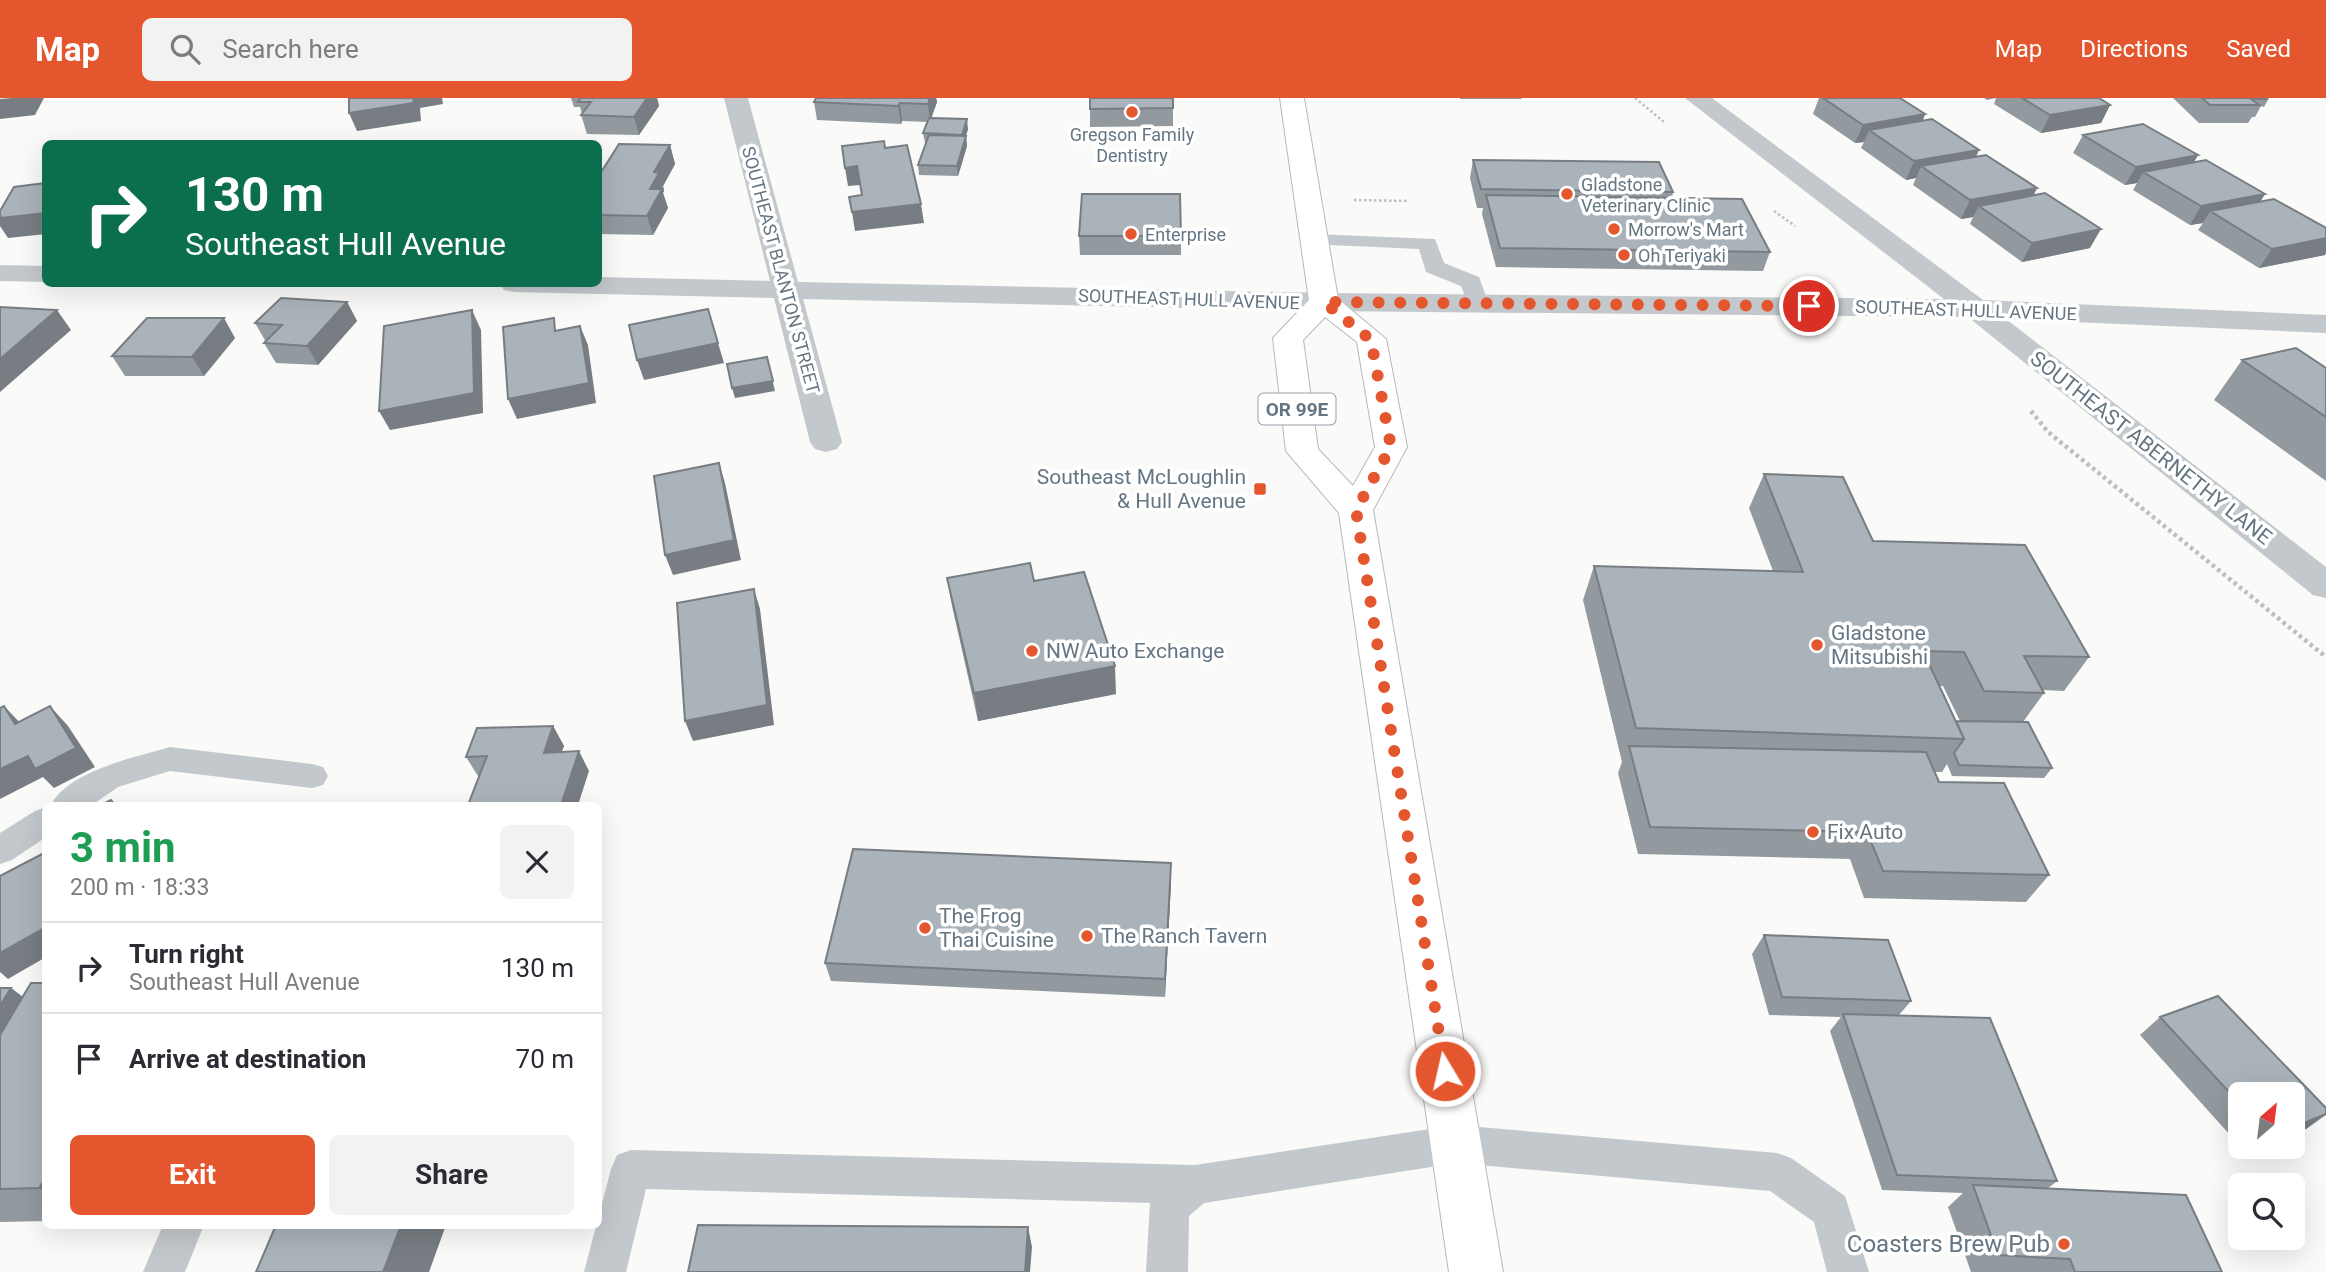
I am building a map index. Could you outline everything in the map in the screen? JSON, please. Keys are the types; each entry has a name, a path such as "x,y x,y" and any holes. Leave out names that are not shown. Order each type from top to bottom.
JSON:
{"main road":[{"path":"1292,98 1324,302 1371,340 1391,447 1356,510 1476,1272"},
{"name":"OR 99E","path":"1324,302 1289,338 1302,451 1356,510"}],"street":[{"name":"SOUTHEAST BLANTON STREET","path":"736,98 826,442"},
{"name":"SOUTHEAST ABERNETHY LANE","path":"1697,98 1976,309 2326,586"},
{"path":"0,274 42,274"},
{"name":"SOUTHEAST HULL AVENUE","path":"602,286 1324,302 1917,306 2326,324"}],"lane":[{"path":"1314,240 1428,243 1434,267 1471,282 1478,304"},
{"path":"71,802 107,778 170,758 312,776"},
{"path":"0,850 42,823"},
{"path":"605,1272 631,1169 1195,1185 1456,1144 1776,1172 1831,1210 1848,1272"},
{"path":"1167,1272 1169,1207 1195,1185"},
{"path":"164,1272 182,1229"}],"path":[{"path":"1308,200 1409,201"},
{"path":"2027,405 2048,432 2326,657"}],"building":[{"path":"349,98 413,98 414,103 349,113"},
{"path":"581,98 647,98 634,117 581,115 591,102 578,102"},
{"path":"816,98 930,98 928,104 900,103 898,106 814,102"},
{"path":"1090,98 1173,98 1173,108 1090,109"},
{"path":"1823,98 1900,98 1925,114 1863,125"},
{"path":"2022,98 2099,98 2110,105 2050,115"},
{"path":"2202,98 2266,99 2251,99 2259,105 2210,105"},
{"path":"929,118 967,119 962,135 923,133"},
{"path":"1932,119 1979,150 1914,161 1869,130"},
{"path":"2143,124 2198,155 2136,167 2083,135"},
{"path":"929,135 966,136 957,166 918,165"},
{"path":"884,141 885,148 907,145 921,204 852,212 849,197 862,195 857,166 845,168 842,146"},
{"path":"619,144 670,145 654,172 659,173 650,189 662,189 647,216 602,215 602,171"},
{"path":"1986,155 2037,188 1970,200 1921,166"},
{"path":"1473,160 1659,162 1673,192 1481,189"},
{"path":"2206,160 2265,194 2201,206 2143,172"},
{"path":"42,184 42,213 0,218 0,211 14,187"},
{"path":"2045,193 2101,229 2032,243 1979,206"},
{"path":"1082,194 1180,194 1181,236 1079,236"},
{"path":"1486,195 1742,199 1770,252 1500,248"},
{"path":"2274,199 2326,228 2326,238 2272,249 2210,211"},
{"path":"281,298 347,302 307,346 264,343 282,325 255,323"},
{"path":"0,307 57,310 0,359"},
{"path":"708,309 718,343 637,360 629,325"},
{"path":"472,310 474,393 379,411 384,326"},
{"path":"147,318 224,318 192,357 112,356"},
{"path":"554,318 555,331 580,326 589,383 508,399 503,327"},
{"path":"2296,348 2326,368 2326,417 2242,360"},
{"path":"767,357 773,381 732,388 727,364"},
{"path":"719,463 734,540 665,555 654,476"},
{"name":"Gladstone Mitsubishi","path":"1764,474 1843,477 1873,541 2025,545 2089,657 2024,656 2044,693 1984,691 1964,652 1923,651 1964,739 1636,728 1594,566 1803,572"},
{"name":"NW Auto Exchange","path":"1030,563 1034,581 1084,572 1115,666 974,693 947,578"},
{"path":"754,589 767,705 685,721 677,603"},
{"path":"4,706 15,724 50,706 76,748 35,769 28,756 0,769 0,708"},
{"path":"1956,721 2028,722 2052,768 1959,765 1954,753 1964,739"},
{"path":"553,726 544,753 579,751 562,802 469,802 487,756 466,757 477,728"},
{"name":"Fix Auto","path":"1629,746 1926,752 1939,782 2004,783 2049,875 1883,871 1867,832 1650,827"},
{"path":"853,849 1171,863 1165,979 825,963"},
{"path":"42,854 42,929 0,953 0,876"},
{"path":"1764,935 1888,940 1911,1001 1782,997"},
{"path":"31,983 42,983 42,1183 39,1188 0,1189 0,1035"},
{"path":"0,988 11,988 0,1006"},
{"path":"2218,996 2301,1082 2228,1082 2228,1091 2160,1017"},
{"path":"1843,1014 1990,1018 2057,1181 1897,1175"},
{"path":"2305,1086 2326,1108 2326,1114 2305,1123"},
{"path":"1973,1185 2186,1195 2222,1272 2075,1272 2070,1259 1998,1255"},
{"path":"698,1225 1028,1227 1025,1272 688,1272"},
{"path":"274,1229 399,1229 383,1272 256,1272"}],"place":[{"name":"Gregson Family Dentistry","path":"1132,112"},
{"name":"Gladstone Veterinary Clinic","path":"1567,194"},
{"name":"Morrow's Mart","path":"1614,229"},
{"name":"Enterprise","path":"1131,234"},
{"name":"Oh Teriyaki","path":"1624,255"},
{"name":"Southeast McLoughlin & Hull Avenue","path":"1260,489"},
{"name":"Gladstone Mitsubishi","path":"1817,645"},
{"name":"NW Auto Exchange","path":"1032,651"},
{"name":"Fix Auto","path":"1813,832"},
{"name":"The Frog Thai Cuisine","path":"925,928"},
{"name":"The Ranch Tavern","path":"1087,936"},
{"name":"Coasters Brew Pub","path":"2064,1244"}],"route":[{"path":"1445,1071 1356,510 1391,447 1371,340 1324,302 1809,306"}]}
